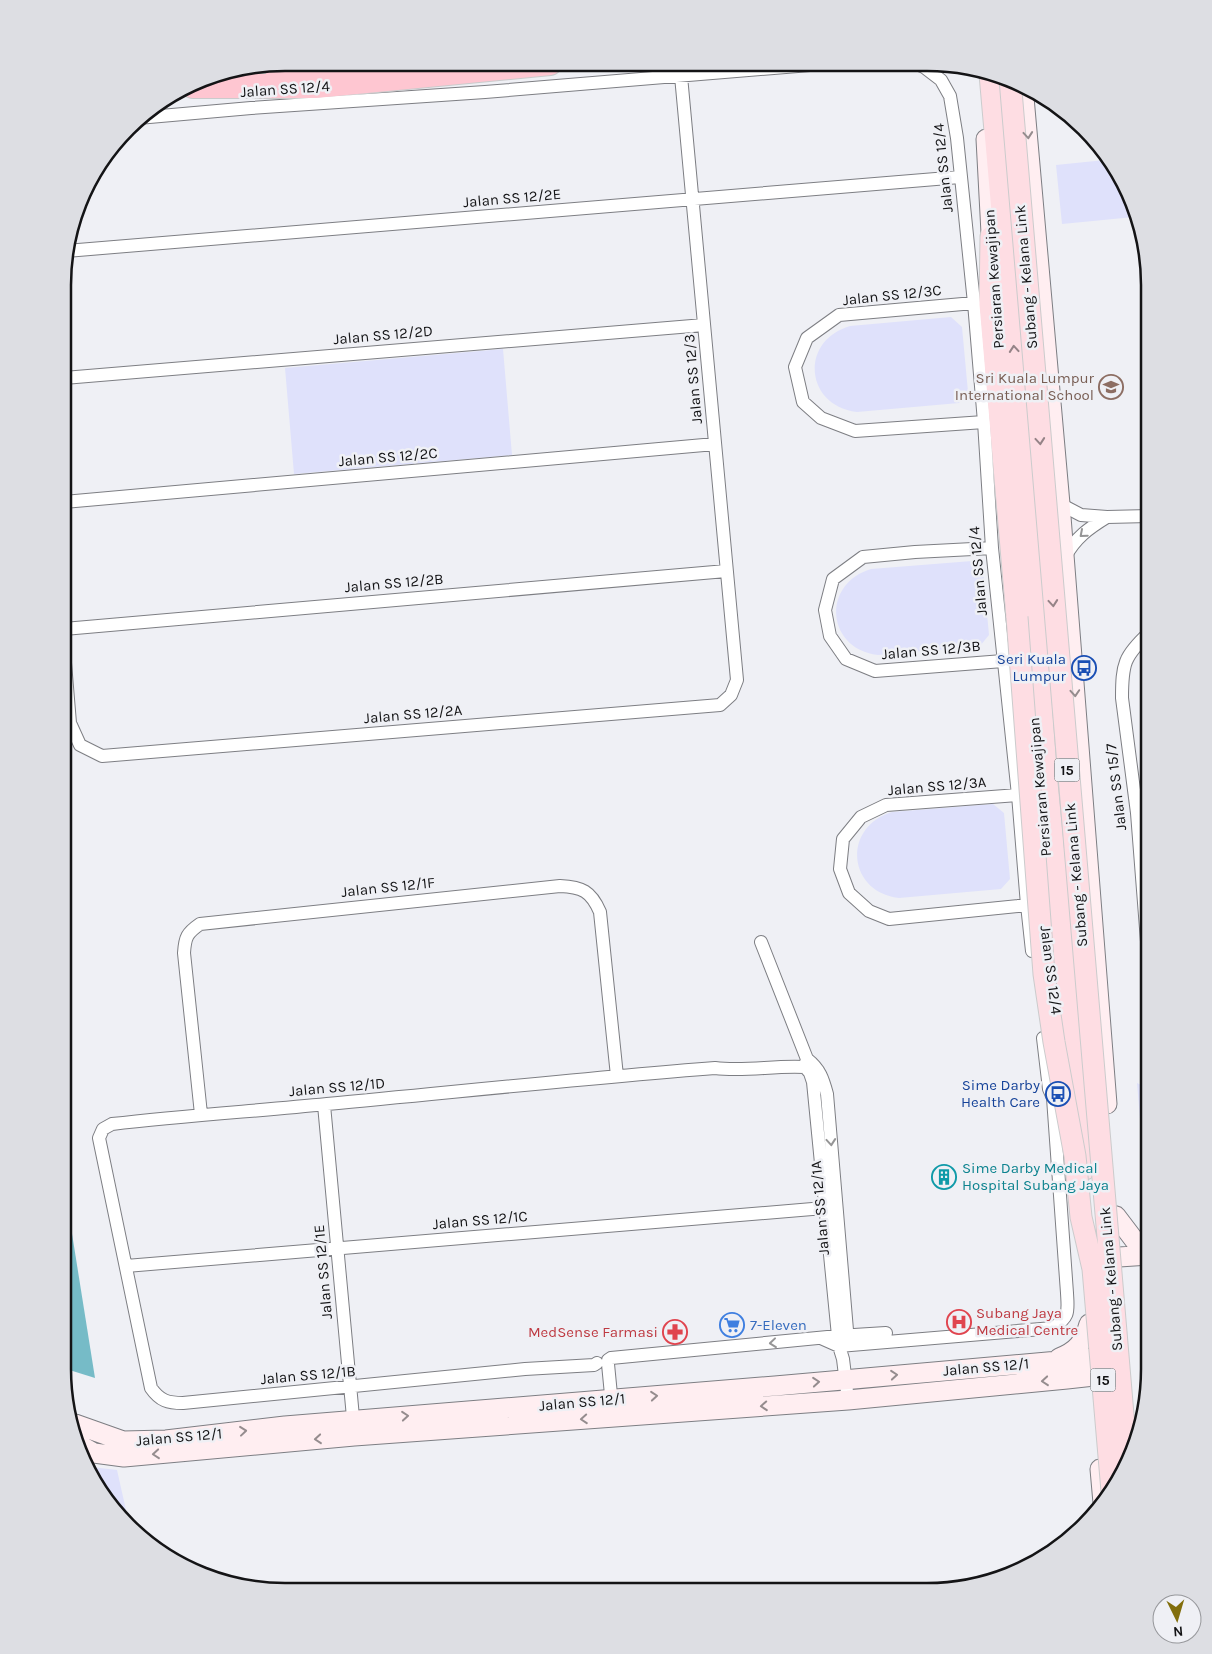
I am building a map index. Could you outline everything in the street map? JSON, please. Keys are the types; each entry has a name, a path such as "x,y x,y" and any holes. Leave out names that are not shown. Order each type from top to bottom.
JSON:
{"highway":[{"path":"238,76 293,71"},
{"path":"208,86 315,86 468,71"}],"main road":[{"name":"Persiaran Kewajipan","path":"983,79 1001,384 1048,874 1093,1367 1102,1492"},
{"name":"Subang - Kelana Link","path":"991,81 1022,450 1047,783 1081,1110 1093,1269"},
{"name":"Subang - Kelana Link","path":"1011,89 1126,1447"},
{"path":"1024,94 1065,557 1120,1257 1126,1369 1133,1425"},
{"path":"991,237 990,304 1013,569 1044,974 1054,1042 1075,1156 1081,1217 1093,1269"},
{"path":"1113,1176 1109,1206 1122,1356 1126,1369"},
{"path":"1116,1216 1141,1247"},
{"path":"1120,1257 1141,1255"},
{"name":"15","path":"1093,1269 1111,1478"},
{"path":"1051,1361 1068,1355 1079,1347 1086,1336 1089,1324"},
{"name":"Jalan SS 12/1","path":"79,1426 123,1441 166,1440 612,1408 845,1380 1051,1361 1093,1367"},
{"path":"1093,1367 1112,1372 1121,1368 1126,1369"},
{"name":"Jalan SS 12/1","path":"612,1408 848,1400 1093,1367"},
{"name":"Jalan SS 12/1","path":"87,1449 94,1452 124,1457 354,1428"}],"street":[{"name":"Jalan SS 12/4","path":"153,117 740,71"},
{"name":"Jalan SS 12/4","path":"843,1341 1053,1328 1064,1320 1068,1309 1053,1098 1049,1090 1024,877 1018,796 992,548 974,303 960,177 950,96 941,80 929,71"},
{"name":"Jalan SS 12/3","path":"681,76 737,680"},
{"name":"Jalan SS 12/2E","path":"74,250 960,177"},
{"name":"Jalan SS 12/3C","path":"974,303 840,314 807,338 795,367 803,402 820,418 854,431 984,422"},
{"name":"Jalan SS 12/2D","path":"71,377 704,325"},
{"name":"Jalan SS 12/2C","path":"71,501 715,444"},
{"path":"1060,504 1081,515 1141,516"},
{"path":"1065,557 1070,547 1080,536 1107,517"},
{"name":"Jalan SS 12/3B","path":"992,548 863,557 833,579 824,610 830,636 846,659 875,671 1003,661"},
{"name":"Jalan SS 12/2B","path":"71,628 726,570"},
{"name":"Jalan SS 15/7","path":"1141,641 1125,661 1122,679 1122,698 1137,813 1141,861"},
{"name":"Jalan SS 12/2A","path":"71,724 80,745 102,756 720,706 731,695 737,680"},
{"name":"Jalan SS 12/3A","path":"1018,796 886,805 862,817 843,839 840,869 849,893 869,911 889,919 1027,905"},
{"path":"1137,813 1141,810"},
{"path":"1024,877 1048,874"},
{"name":"Jalan SS 12/1F","path":"201,1114 184,953 185,941 190,931 200,924 560,886 575,887 586,892 595,901 600,912 617,1076"},
{"name":"Jalan SS 12/1A","path":"761,942 813,1082 831,1208 848,1400"},
{"name":"Jalan SS 12/1D","path":"126,1266 99,1138 103,1129 112,1124 201,1114 324,1105 716,1068 731,1062 795,1058 806,1063"},
{"name":"Jalan SS 12/1E","path":"324,1105 354,1428"},
{"name":"Jalan SS 12/1C","path":"126,1266 831,1208"},
{"name":"Jalan SS 12/1B","path":"126,1266 151,1388 157,1397 165,1402 183,1403 350,1388 594,1365 597,1363"},
{"path":"612,1408 608,1360 612,1358 821,1338 843,1341"}],"shaded area":[{"path":"1101,160 1119,191 1129,217 1062,224 1056,165"},
{"path":"951,317 962,327 968,392 959,403 857,412 840,407 827,398 818,386 815,372 816,358 822,345 834,334 850,326"},
{"path":"503,349 512,455 294,474 285,368"},
{"path":"972,561 983,570 989,635 980,646 878,655 861,650 848,641 840,629 836,615 838,601 844,588 855,577 871,569"},
{"path":"993,804 1004,813 1010,879 1001,889 899,898 882,893 869,884 861,872 857,858 859,844 865,831 876,820 892,812"},
{"path":"1137,1083 1141,1085 1141,1131"},
{"path":"95,1468 117,1470 127,1513 107,1488"}],"water":[{"path":"71,1227 95,1378 71,1371"}],"place":[{"name":"Sri Kuala Lumpur International School","path":"1111,387"},
{"name":"Seri Kuala Lumpur","path":"1084,668"},
{"name":"Sime Darby Health Care","path":"1058,1094"},
{"name":"Sime Darby Medical Hospital Subang Jaya","path":"944,1177"},
{"name":"Subang Jaya Medical Centre","path":"959,1322"},
{"name":"7-Eleven","path":"732,1325"},
{"name":"MedSense Farmasi","path":"675,1332"}]}
